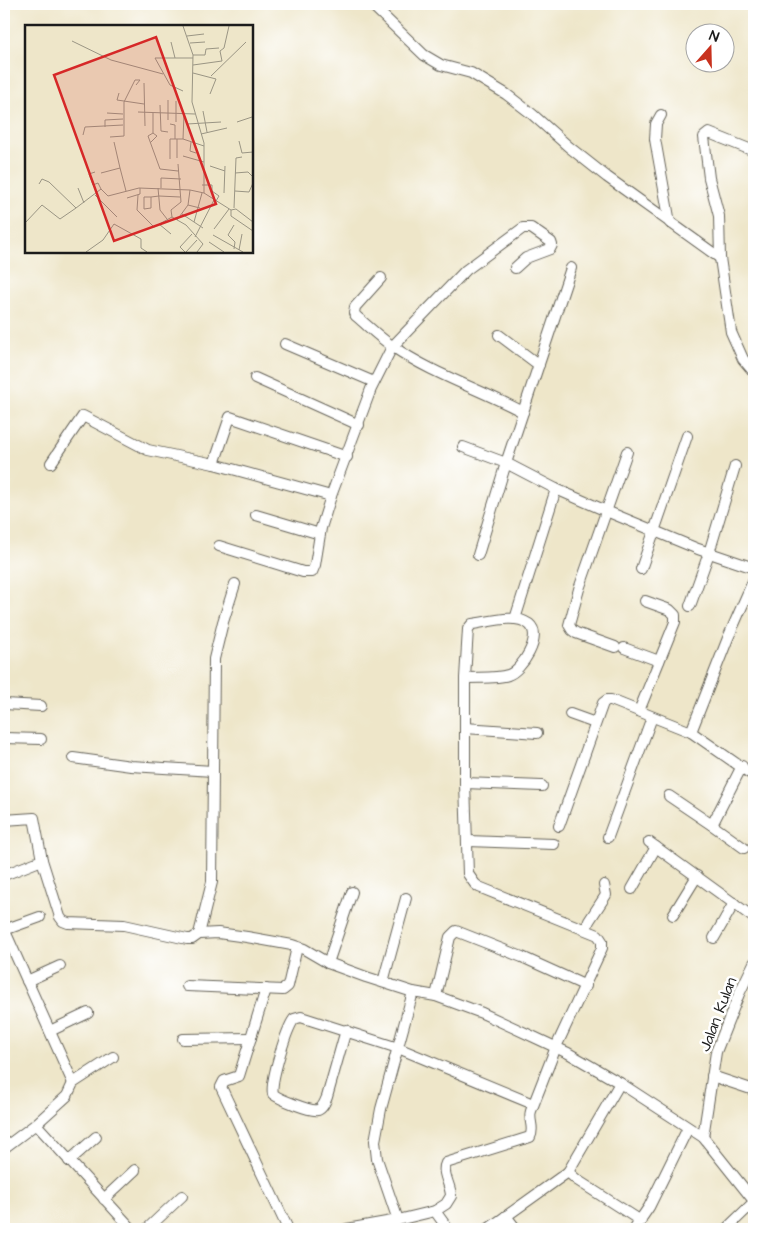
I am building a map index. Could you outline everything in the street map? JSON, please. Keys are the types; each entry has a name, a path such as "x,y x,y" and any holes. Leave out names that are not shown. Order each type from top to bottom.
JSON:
{"street":[{"path":"371,4 424,55 441,65 471,73 506,94 569,147 720,258"},
{"path":"661,115 656,124 655,139 670,223"},
{"path":"754,151 709,133 704,137 709,178 719,216 720,258 731,332 743,359 754,372"},
{"path":"220,546 309,573 314,570 320,534 330,496 374,382 392,347 466,270 523,228 531,228 550,242 552,245 550,248 526,258 515,268"},
{"path":"478,554 506,463 571,268"},
{"path":"381,278 355,308 354,313 392,347 436,372 497,398 523,412"},
{"path":"500,335 538,366"},
{"path":"285,344 374,382"},
{"path":"255,378 359,425"},
{"path":"51,463 83,416 148,450 214,464 330,496"},
{"path":"214,464 230,417 346,457"},
{"path":"641,569 687,436"},
{"path":"463,447 506,463 556,489 606,511 709,553 754,568"},
{"path":"627,452 579,589 570,625 576,633 658,661"},
{"path":"690,606 709,553 735,466"},
{"path":"515,619 556,489"},
{"path":"256,515 320,534"},
{"path":"691,732 728,638 754,579"},
{"path":"199,934 212,882 214,659 235,584"},
{"path":"639,711 675,622 675,615 670,610 644,601"},
{"path":"347,1229 435,1211 446,1204 451,1196 449,1182 444,1171 446,1163 528,1138 532,1134 529,1118 533,1104 556,1048 586,986 603,945 601,938 586,929 479,887 468,874 465,783 465,678 467,634 469,626 472,624 515,619 530,624 534,634 532,646 527,658 518,668 505,676 465,678"},
{"path":"559,826 595,723 603,703 607,700 691,732 754,776"},
{"path":"4,704 41,706"},
{"path":"570,714 595,723"},
{"path":"608,837 652,717"},
{"path":"465,728 536,733"},
{"path":"4,738 41,739"},
{"path":"73,758 131,766 213,770"},
{"path":"712,825 742,766"},
{"path":"465,783 542,786"},
{"path":"670,796 744,848"},
{"path":"4,820 34,818 38,862 63,921 68,923 124,925 188,939 192,939 199,934 247,936 297,947 328,963 366,978 413,992 436,996 482,1013 556,1048 620,1083 703,1137 754,1202 726,1229"},
{"path":"468,841 554,844"},
{"path":"632,889 653,845 754,918"},
{"path":"4,875 38,862"},
{"path":"673,915 696,876"},
{"path":"586,929 606,895 604,885"},
{"path":"328,963 352,892"},
{"path":"383,982 406,898"},
{"path":"714,938 734,904"},
{"path":"40,917 4,930 73,1083"},
{"path":"436,996 450,937 456,931 522,957 586,986"},
{"path":"187,986 286,989 297,947"},
{"name":"Jalan Kulan","path":"703,1137 716,1052 725,1026 754,963"},
{"path":"27,981 60,966"},
{"path":"266,989 239,1076 224,1081 221,1086 288,1229"},
{"path":"398,1220 377,1159 375,1141 381,1109 413,992"},
{"path":"50,1031 88,1012"},
{"path":"346,1030 325,1103 319,1109 312,1109 290,1102 273,1094 272,1086 276,1069 289,1028 294,1019 301,1016 346,1030 398,1048 533,1104"},
{"path":"183,1039 251,1038"},
{"path":"4,1148 36,1124 67,1096 73,1083 113,1057"},
{"path":"712,1076 754,1090"},
{"path":"488,1229 568,1172 620,1083"},
{"path":"36,1124 132,1229"},
{"path":"568,1172 637,1225 688,1128"},
{"path":"69,1161 96,1137"},
{"path":"104,1199 135,1170"},
{"path":"147,1229 182,1196"},
{"path":"435,1211 448,1229"},
{"path":"506,1216 516,1229"}]}
